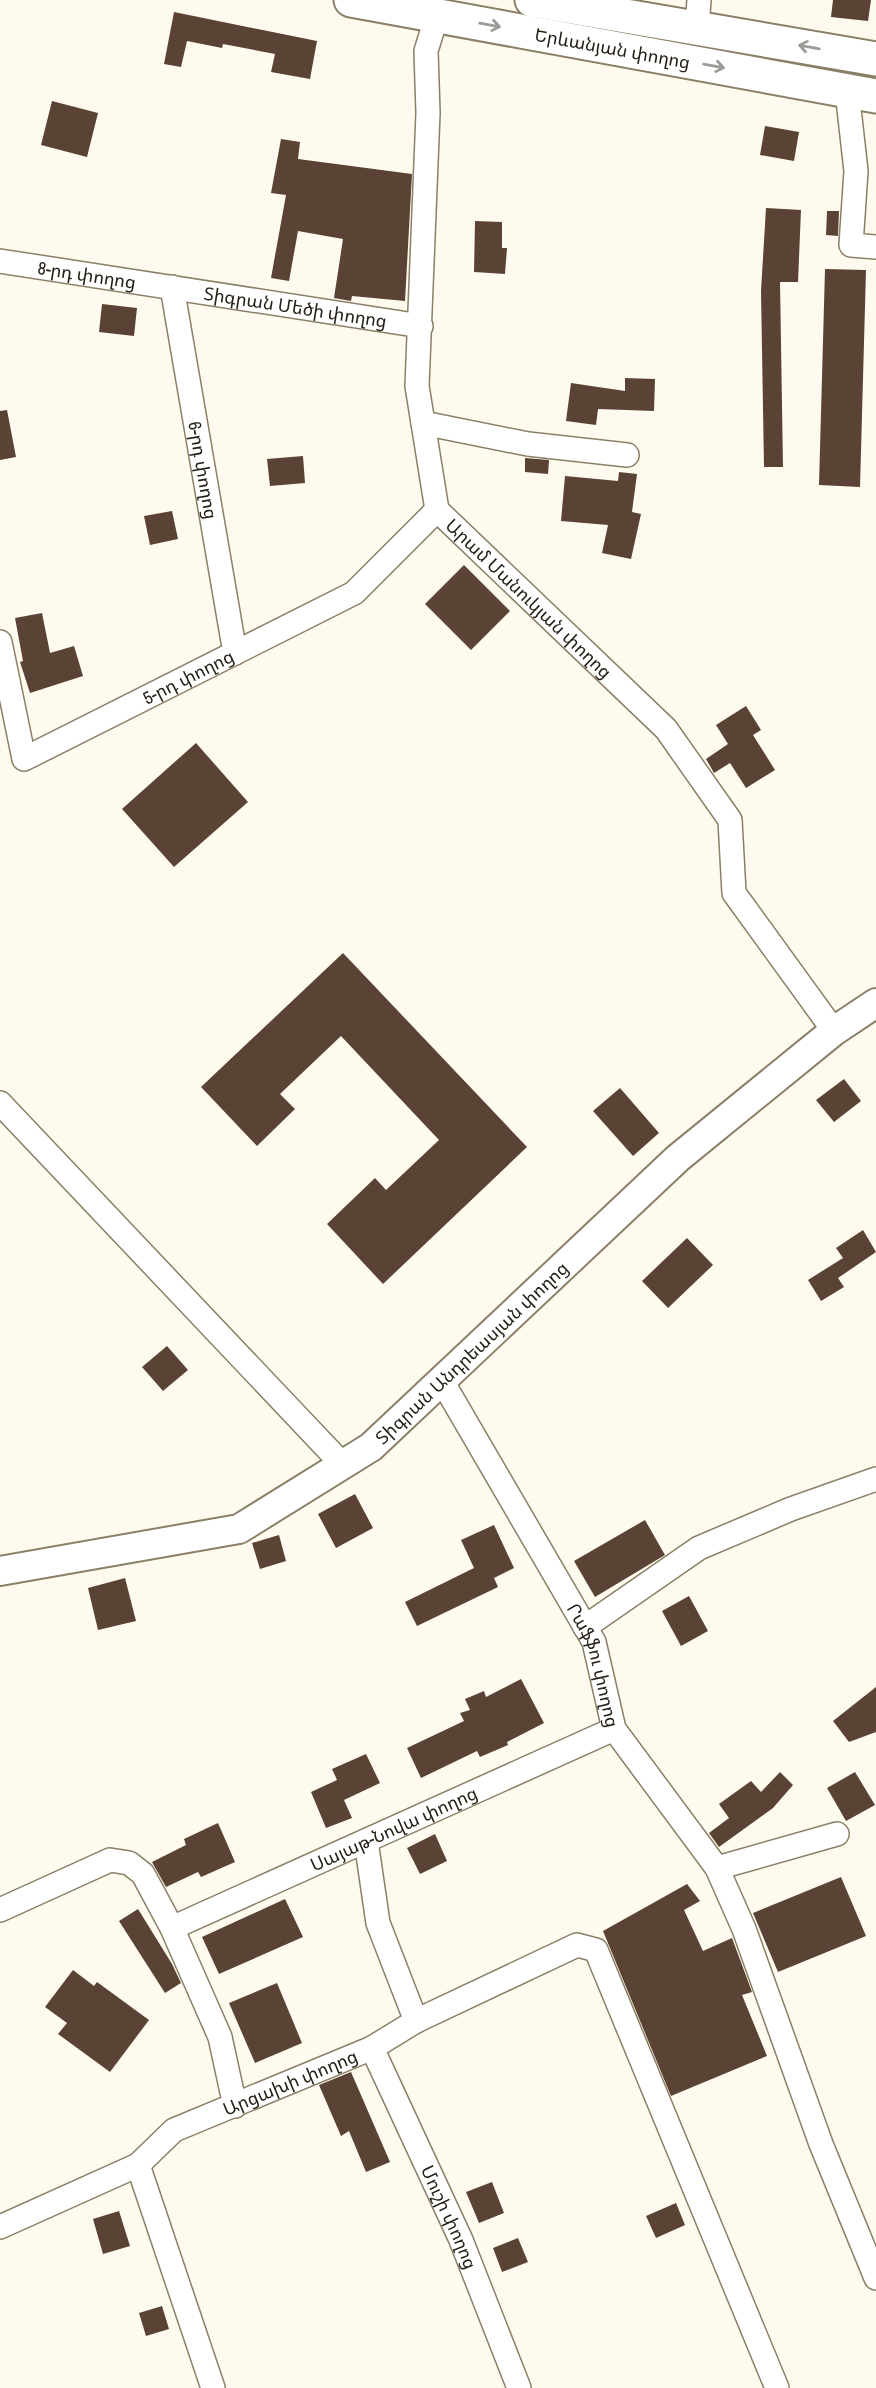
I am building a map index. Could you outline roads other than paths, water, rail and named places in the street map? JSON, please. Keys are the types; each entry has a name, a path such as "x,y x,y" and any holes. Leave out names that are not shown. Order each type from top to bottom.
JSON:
{"highway":[{"name":"Երևանյան փողոց","path":"351,0 866,94"},
{"name":"Երևանյան փողոց","path":"532,0 698,14 876,61"},
{"path":"866,94 866,75 876,61"}],"main road":[{"name":"Տիգրան Անդրեասյան փողոց","path":"3,1567 239,1529 371,1447 678,1158 834,1031 876,1003"}],"street":[{"name":"Արամ Մանուկյան փողոց","path":"436,15 426,51 428,113 417,386 438,510 666,729 730,820 734,893 834,1031"},
{"path":"866,94 856,171 851,245 876,247"},
{"name":"8-րդ փողոց","path":"0,261 172,287"},
{"name":"Տիգրան Մեծի փողոց","path":"172,287 421,326"},
{"name":"6-րդ փողոց","path":"172,287 235,653"},
{"path":"424,423 528,444 627,455"},
{"name":"5-րդ փողոց","path":"0,642 24,759 354,593 438,510"},
{"path":"0,1103 343,1465"},
{"name":"Րաֆֆու փողոց","path":"442,1381 594,1642 614,1729 717,1868 744,1928 821,2144 876,2278"},
{"path":"585,1627 699,1548 791,1509 876,1479"},
{"name":"Սայաթ-Նովա փողոց","path":"172,1928 614,1729"},
{"path":"717,1868 837,1834"},
{"path":"366,1841 378,1923 416,2021"},
{"path":"0,1910 110,1860 129,1863 144,1874 172,1928 220,2037 235,2106"},
{"name":"Արցախի փողոց","path":"0,2227 138,2165 174,2130 372,2048 416,2021 577,1945 596,1950 777,2388"},
{"name":"Մուշի փողոց","path":"372,2048 461,2240 519,2388"},
{"path":"138,2165 213,2388"}]}
